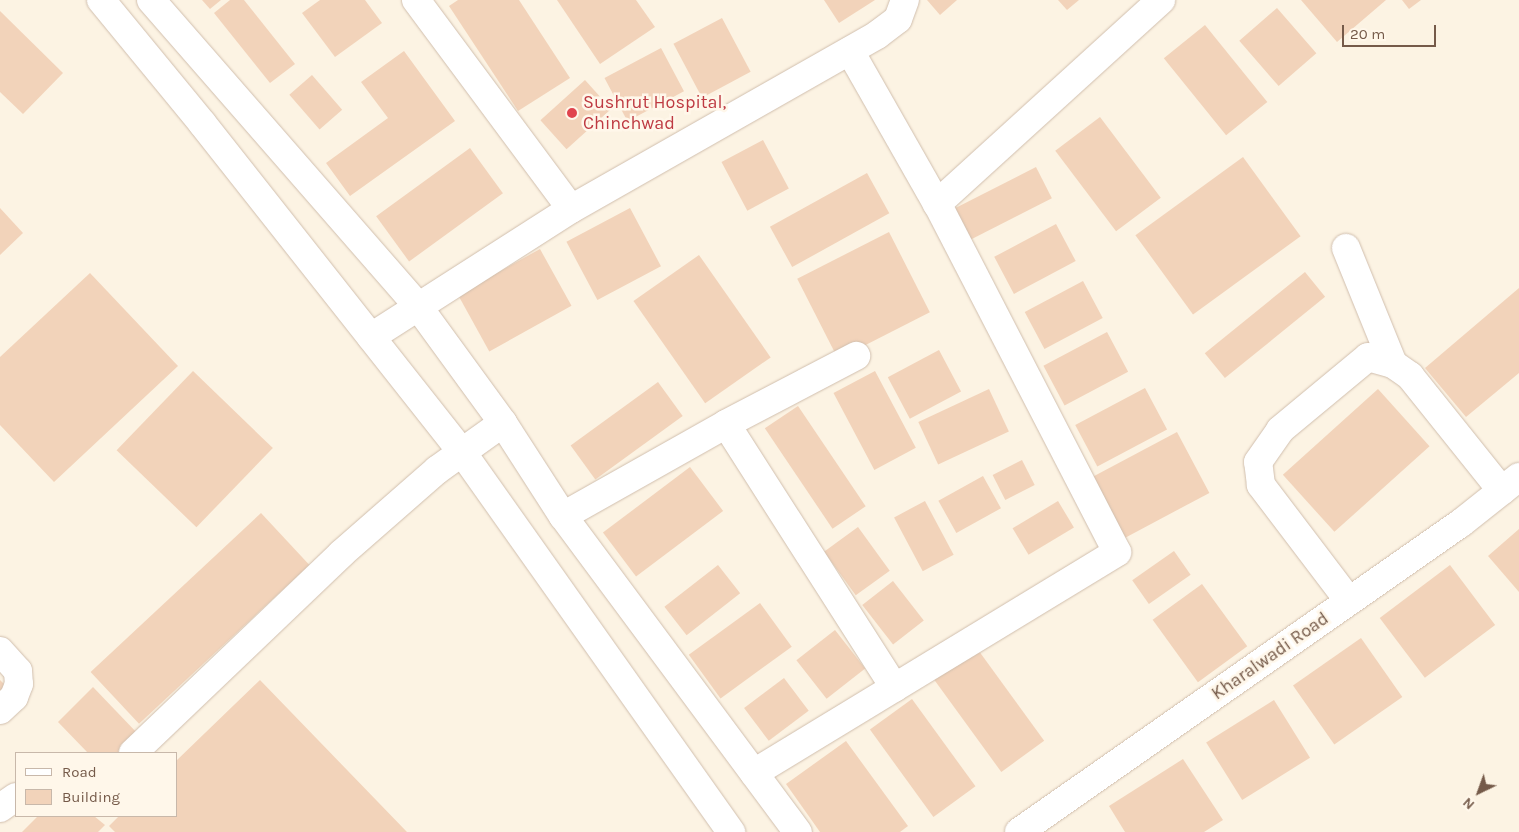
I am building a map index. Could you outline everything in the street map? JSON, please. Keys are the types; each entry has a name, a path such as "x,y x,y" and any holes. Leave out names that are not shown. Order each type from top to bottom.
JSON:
{"street":[{"path":"100,0 208,130 462,452 731,832"},
{"path":"151,0 417,305 503,423 563,516 798,832"},
{"path":"371,337 417,305 571,209 850,51 898,19 905,0"},
{"path":"937,204 1161,0"},
{"path":"425,3 571,209"},
{"path":"754,773 1117,552 937,204 850,51"},
{"path":"1346,248 1393,364"},
{"path":"563,516 726,424 856,356"},
{"path":"1349,601 1261,485 1258,462 1280,430 1368,357 1393,364 1410,376 1510,484"},
{"path":"134,752 341,554 462,452 503,423"},
{"path":"726,424 895,688"},
{"name":"Kharalwadi Road","path":"1019,832 1349,601 1510,484"},
{"path":"0,651 18,671 19,684 14,697 0,710"},
{"path":"0,808 15,798"}],"building":[{"path":"202,0 221,0 210,9"},
{"path":"230,0 244,0 295,64 270,83 214,13"},
{"path":"320,0 365,0 382,23 335,57 302,13"},
{"path":"458,0 519,0 570,78 518,111 449,6"},
{"path":"557,0 636,0 655,27 600,64"},
{"path":"824,0 875,0 839,23"},
{"path":"927,0 957,0 940,15"},
{"path":"1058,0 1079,0 1067,10"},
{"path":"1301,0 1386,0 1337,42"},
{"path":"1402,0 1421,0 1409,9"},
{"path":"1277,8 1316,53 1279,86 1239,41"},
{"path":"0,11 63,73 23,114 0,92"},
{"path":"722,18 751,72 702,98 673,44"},
{"path":"1205,25 1267,102 1226,135 1164,58"},
{"path":"661,48 684,91 627,121 604,78"},
{"path":"404,51 455,121 350,196 326,163 388,118 361,82"},
{"path":"312,75 342,110 320,129 289,95"},
{"path":"585,80 611,109 567,149 540,120"},
{"path":"1100,117 1161,198 1116,231 1055,151"},
{"path":"763,140 789,189 747,211 722,162"},
{"path":"470,148 503,193 409,261 376,216"},
{"path":"1243,157 1301,236 1193,314 1135,235"},
{"path":"1036,167 1052,198 965,242 950,211"},
{"path":"867,173 889,213 792,267 770,227"},
{"path":"0,208 23,233 0,255"},
{"path":"630,208 661,266 597,300 566,242"},
{"path":"1056,224 1076,261 1014,294 994,257"},
{"path":"889,232 930,312 838,359 797,279"},
{"path":"540,249 572,306 489,351 458,295"},
{"path":"699,255 771,357 705,403 633,301"},
{"path":"1305,272 1325,297 1225,378 1205,353"},
{"path":"90,273 178,366 54,482 0,425 0,357"},
{"path":"1083,281 1103,318 1044,349 1025,312"},
{"path":"1519,288 1519,373 1466,417 1425,368"},
{"path":"1107,332 1128,372 1065,406 1043,366"},
{"path":"939,350 961,391 910,419 888,377"},
{"path":"193,371 273,448 196,527 117,450"},
{"path":"875,371 916,448 874,470 834,393"},
{"path":"658,382 683,416 595,479 571,445"},
{"path":"1145,388 1167,429 1097,467 1075,425"},
{"path":"989,389 1009,432 938,465 918,422"},
{"path":"1378,389 1430,446 1334,532 1283,475"},
{"path":"798,406 866,506 833,529 765,428"},
{"path":"1177,432 1209,493 1123,539 1090,478"},
{"path":"1022,460 1035,485 1005,500 993,475"},
{"path":"690,467 723,511 636,577 603,533"},
{"path":"983,476 1001,508 956,533 938,501"},
{"path":"925,501 954,555 923,571 894,517"},
{"path":"1058,501 1074,528 1029,555 1013,528"},
{"path":"261,513 309,565 139,724 91,672"},
{"path":"858,527 890,571 856,595 824,552"},
{"path":"1519,529 1519,592 1488,556"},
{"path":"1174,551 1191,575 1149,604 1132,580"},
{"path":"718,565 740,593 687,635 664,607"},
{"path":"1450,565 1495,625 1425,678 1380,618"},
{"path":"893,581 924,620 893,644 862,605"},
{"path":"1202,584 1247,646 1198,682 1153,620"},
{"path":"760,603 792,647 721,698 689,655"},
{"path":"835,630 865,669 827,699 796,660"},
{"path":"1361,638 1402,697 1334,745 1293,686"},
{"path":"976,647 1044,741 1001,772 933,678"},
{"path":"784,678 809,711 769,741 744,708"},
{"path":"0,680 6,686 0,692"},
{"path":"260,680 407,832 115,832 109,826 118,817 178,817 178,759"},
{"path":"93,687 139,735 121,752 87,752 58,722"},
{"path":"912,699 975,786 933,817 870,730"},
{"path":"1274,700 1310,758 1242,800 1206,742"},
{"path":"846,741 908,826 900,832 820,832 786,784"},
{"path":"1183,759 1223,820 1204,832 1125,832 1109,806"},
{"path":"37,817 95,817 105,825 98,832 22,832"}],"place":[{"name":"Sushrut Hospital, Chinchwad","path":"572,113"}]}
